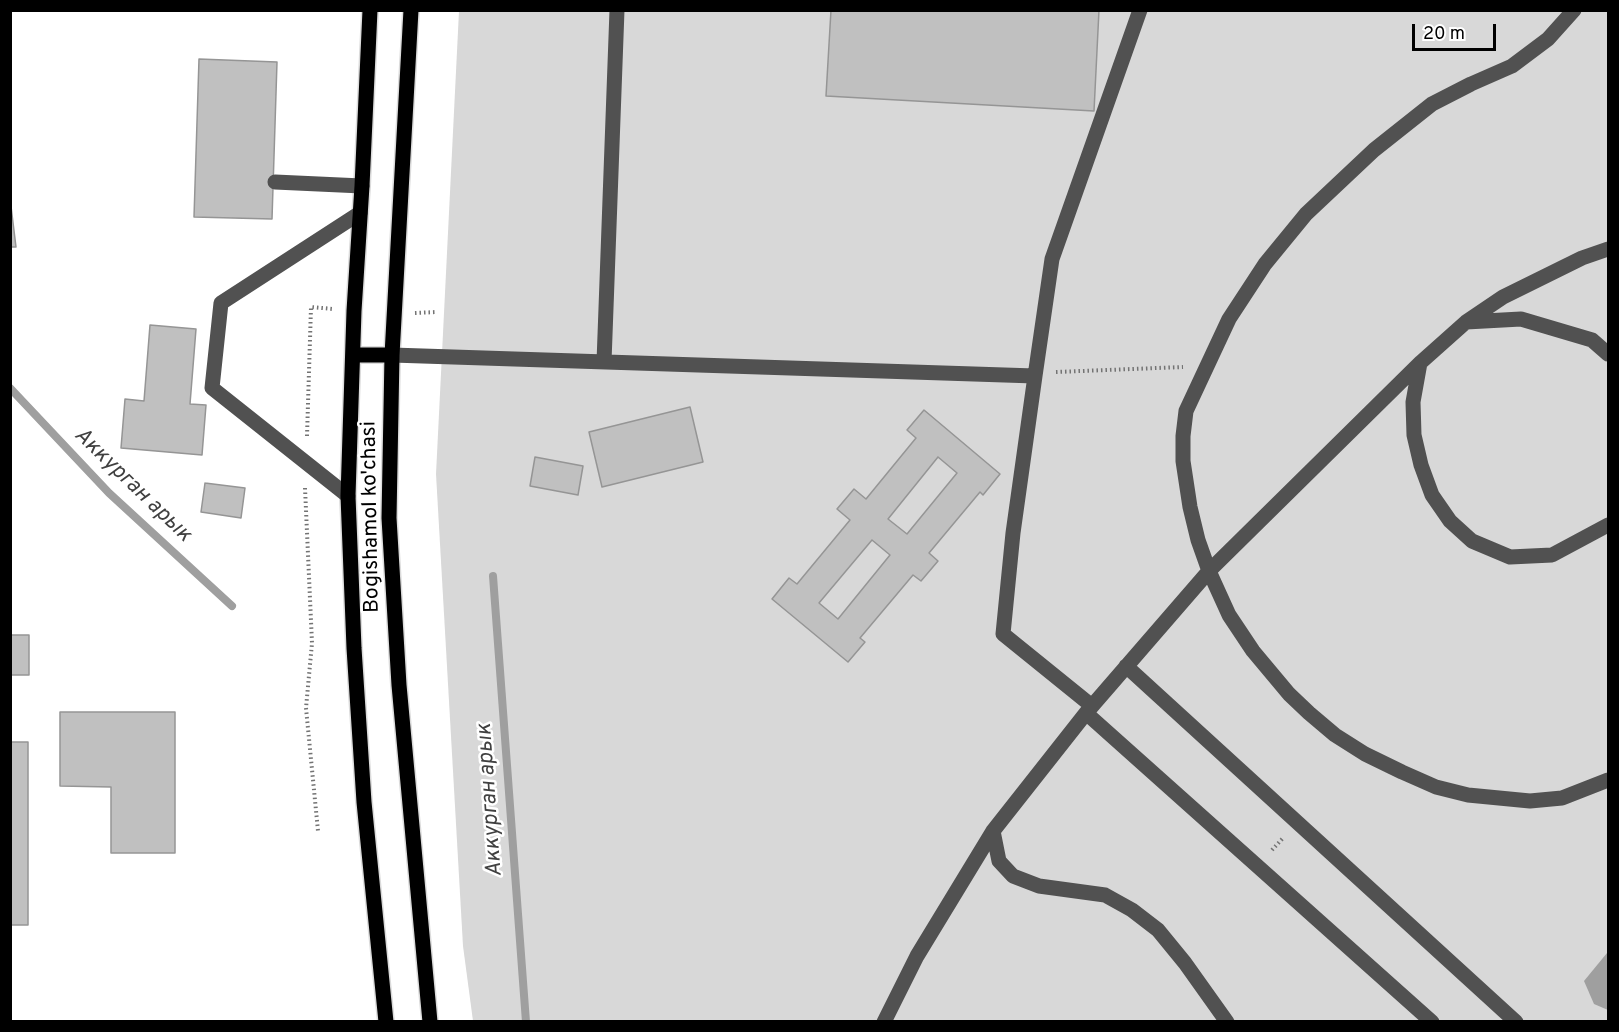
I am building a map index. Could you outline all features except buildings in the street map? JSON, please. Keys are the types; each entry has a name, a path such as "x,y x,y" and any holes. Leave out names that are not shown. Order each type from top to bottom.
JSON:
{"main road":[{"name":"Bogishamol ko'chasi","path":"370,10 348,496 354,648 364,801 386,1022"},
{"name":"Bogishamol ko'chasi","path":"411,10 392,355 389,518 398,674 430,1022"},
{"path":"353,355 392,355"}],"lane":[{"path":"604,362 617,10"},
{"path":"1140,10 1052,259 1013,532 1004,633 1257,866 1432,1022"},
{"path":"1574,10 1548,39 1512,66 1432,104 1374,150 1306,214 1265,264 1229,319 1186,411 1183,461 1198,540 1229,615 1253,651 1289,694 1335,735 1365,754 1436,787 1468,795 1530,801 1562,798 1608,780"},
{"path":"275,182 362,186"},
{"path":"348,496 212,388 221,303 360,213"},
{"path":"884,1022 917,956 993,831 1089,709 1209,571 1420,363 1466,322 1503,297 1582,258 1608,249"},
{"path":"1466,322 1521,318 1592,340 1608,354"},
{"path":"392,355 1035,376"},
{"path":"1420,363 1413,402 1414,435 1421,465 1432,495 1450,521 1472,541 1510,557 1552,555 1608,525"},
{"path":"1126,666 1516,1022"},
{"path":"993,831 999,861 1013,876 1039,886 1105,895 1132,910 1158,930 1185,963 1227,1022"}],"path":[{"path":"318,831 306,708 312,643 305,487 311,307 324,308"},
{"path":"1057,372 1206,366"},
{"path":"1257,866 1298,822"}],"shaded area":[{"path":"459,11 1608,11 1608,1021 473,1021 463,946 436,474"},
{"path":"1607,953 1608,1010 1594,1004 1584,981"}],"waterway":[{"name":"Аккурган арык","path":"10,388 109,493 232,606"},
{"name":"Аккурган арык","path":"493,576 526,1022"}]}
